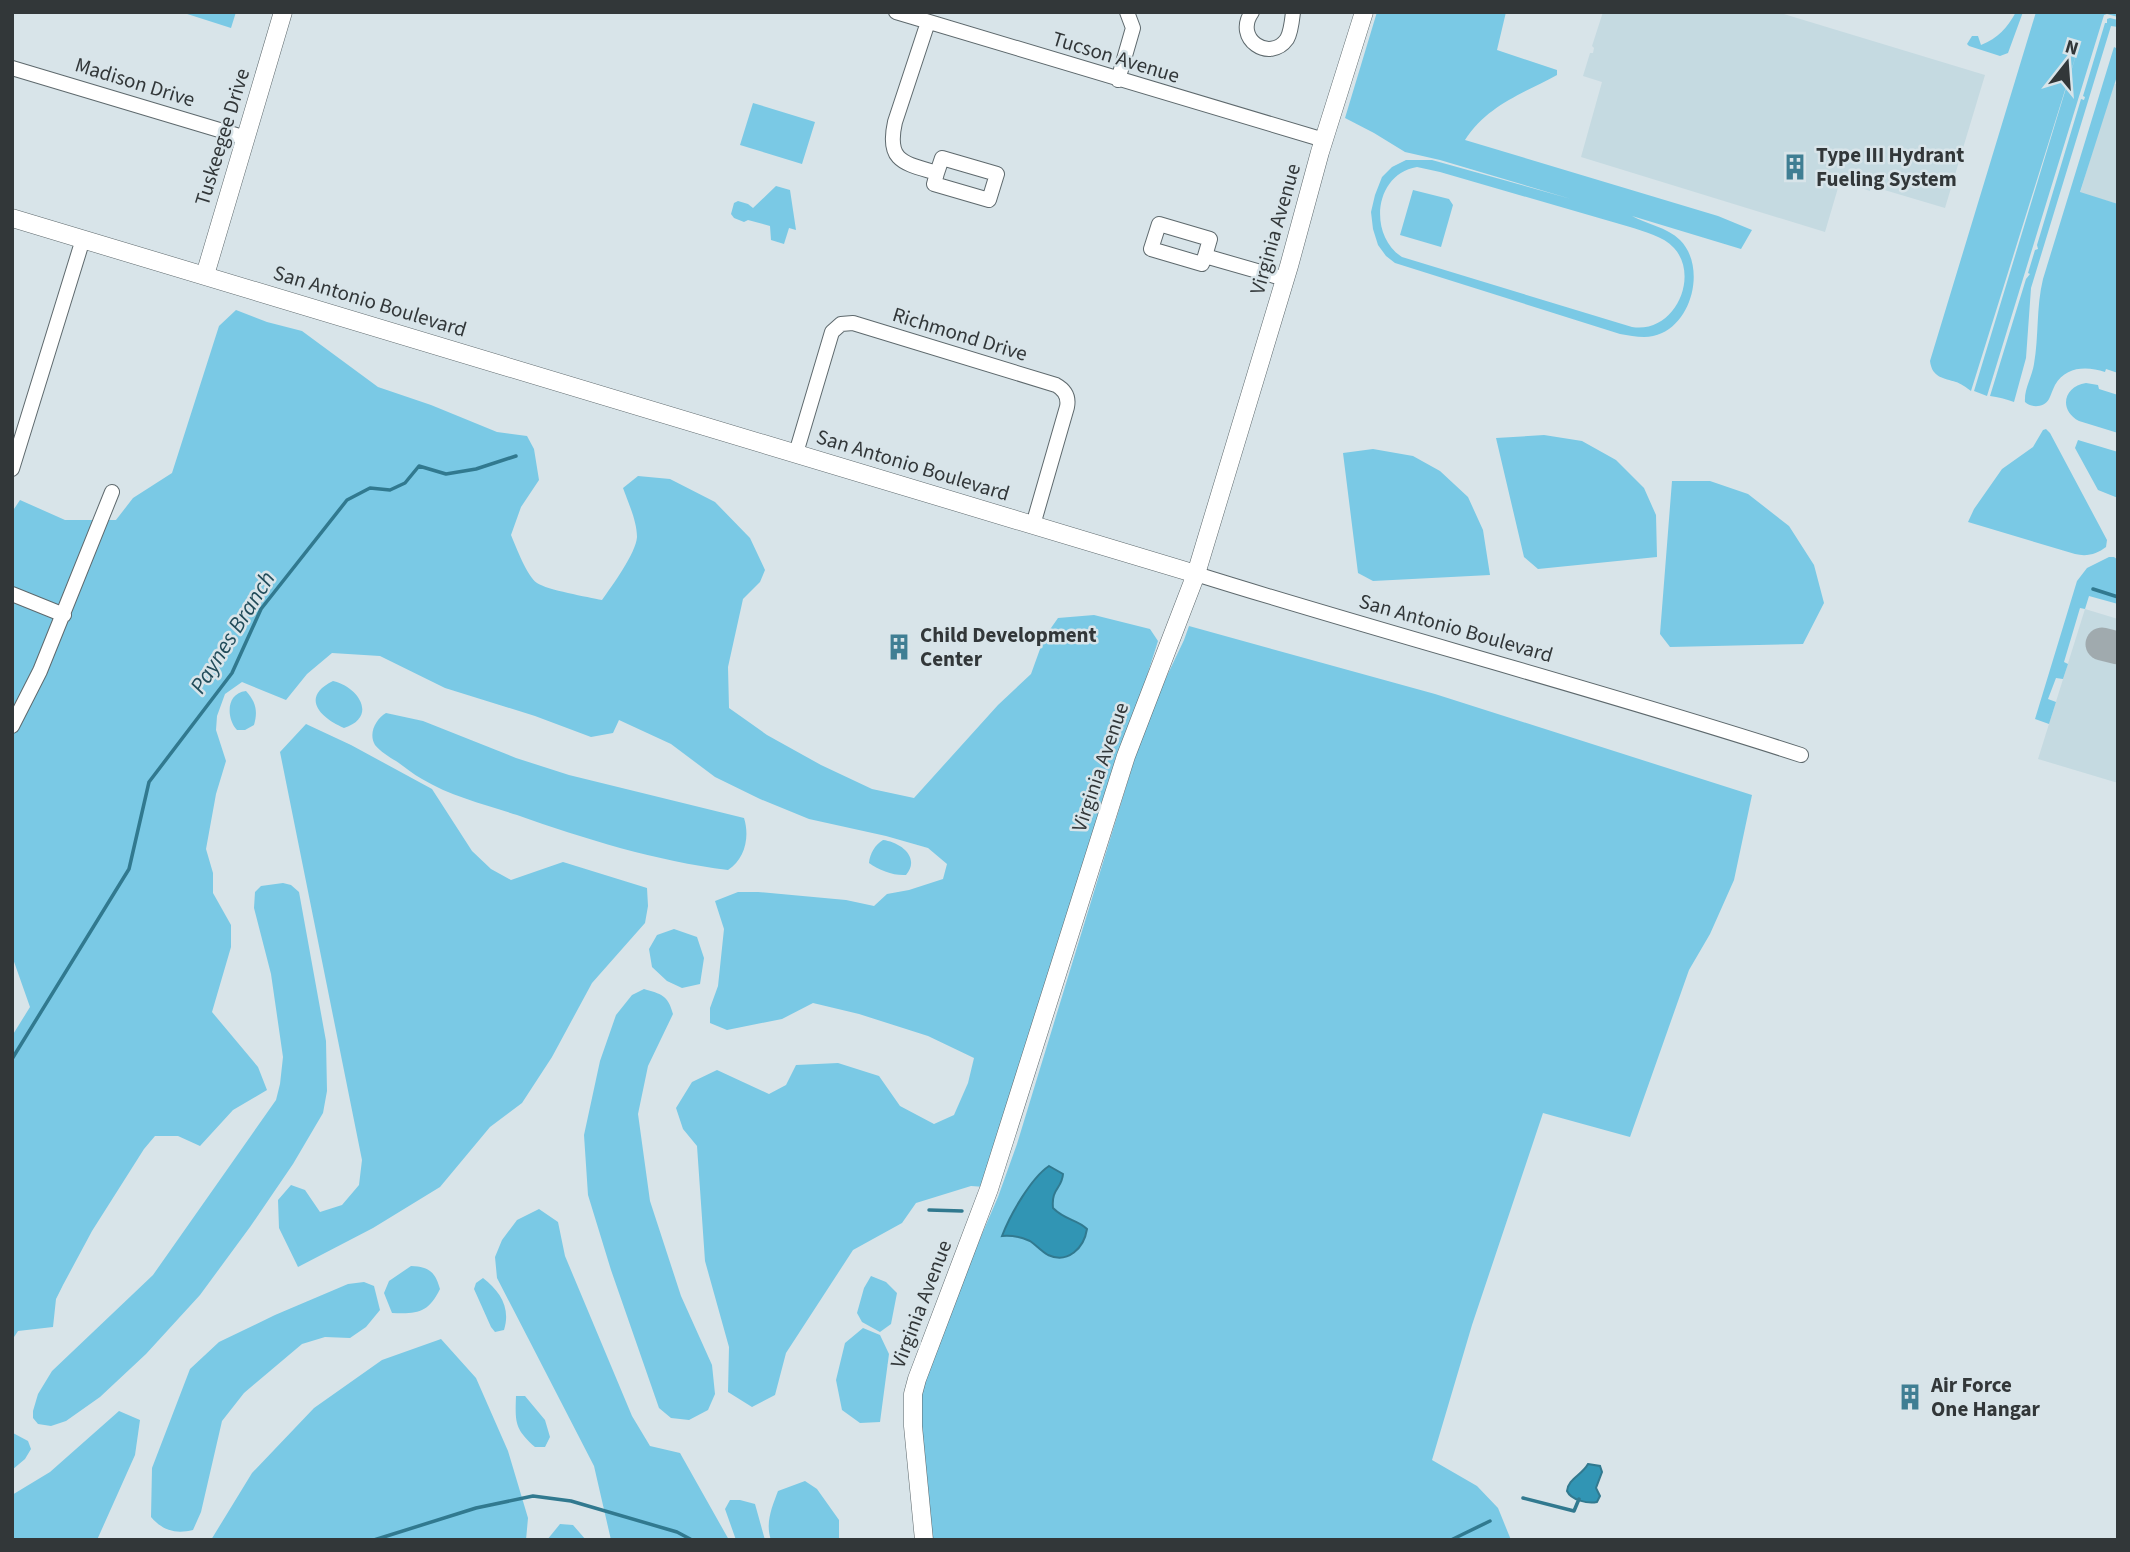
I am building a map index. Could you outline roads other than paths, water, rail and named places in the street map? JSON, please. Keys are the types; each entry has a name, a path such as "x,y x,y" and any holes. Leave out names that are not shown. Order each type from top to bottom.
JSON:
{"street":[{"name":"Tuskeegee Drive","path":"205,275 283,12"},
{"name":"Tucson Avenue","path":"896,12 1324,140"},
{"path":"1118,80 1133,28 1127,12"},
{"path":"1252,12 1246,26 1248,37 1258,47 1271,49 1287,39 1293,12"},
{"name":"Virginia Avenue","path":"924,1540 913,1426 916,1379 989,1189 1126,756 1196,574 1364,12"},
{"path":"928,22 895,122 892,144 896,154 905,162 937,173"},
{"name":"Madison Drive","path":"12,68 246,138"},
{"name":"San Antonio Boulevard","path":"12,218 1296,605 1712,726 1801,755"},
{"path":"12,469 83,239"},
{"path":"1205,256 1285,279"},
{"name":"Richmond Drive","path":"796,453 832,332 841,324 853,323 1065,391 1067,407 1033,525"},
{"path":"12,726 64,615 112,492"},
{"path":"12,594 64,615"}],"waterway":[{"name":"Paynes Branch","path":"12,1059 129,869 149,782 232,673 261,609 347,500 370,488 390,490 405,483 419,466 446,474 476,469 516,456"},
{"path":"2093,589 2118,597"},
{"path":"929,1210 962,1211"},
{"path":"374,1540 476,1508 533,1496 571,1501 677,1532 692,1540"},
{"path":"1523,1498 1574,1511 1579,1499"},
{"path":"1451,1540 1490,1521"}],"place":[{"name":"Type III Hydrant Fueling System","path":"1795,167"},
{"name":"Child Development Center","path":"899,647"},
{"name":"Air Force One Hangar","path":"1910,1397"}]}
